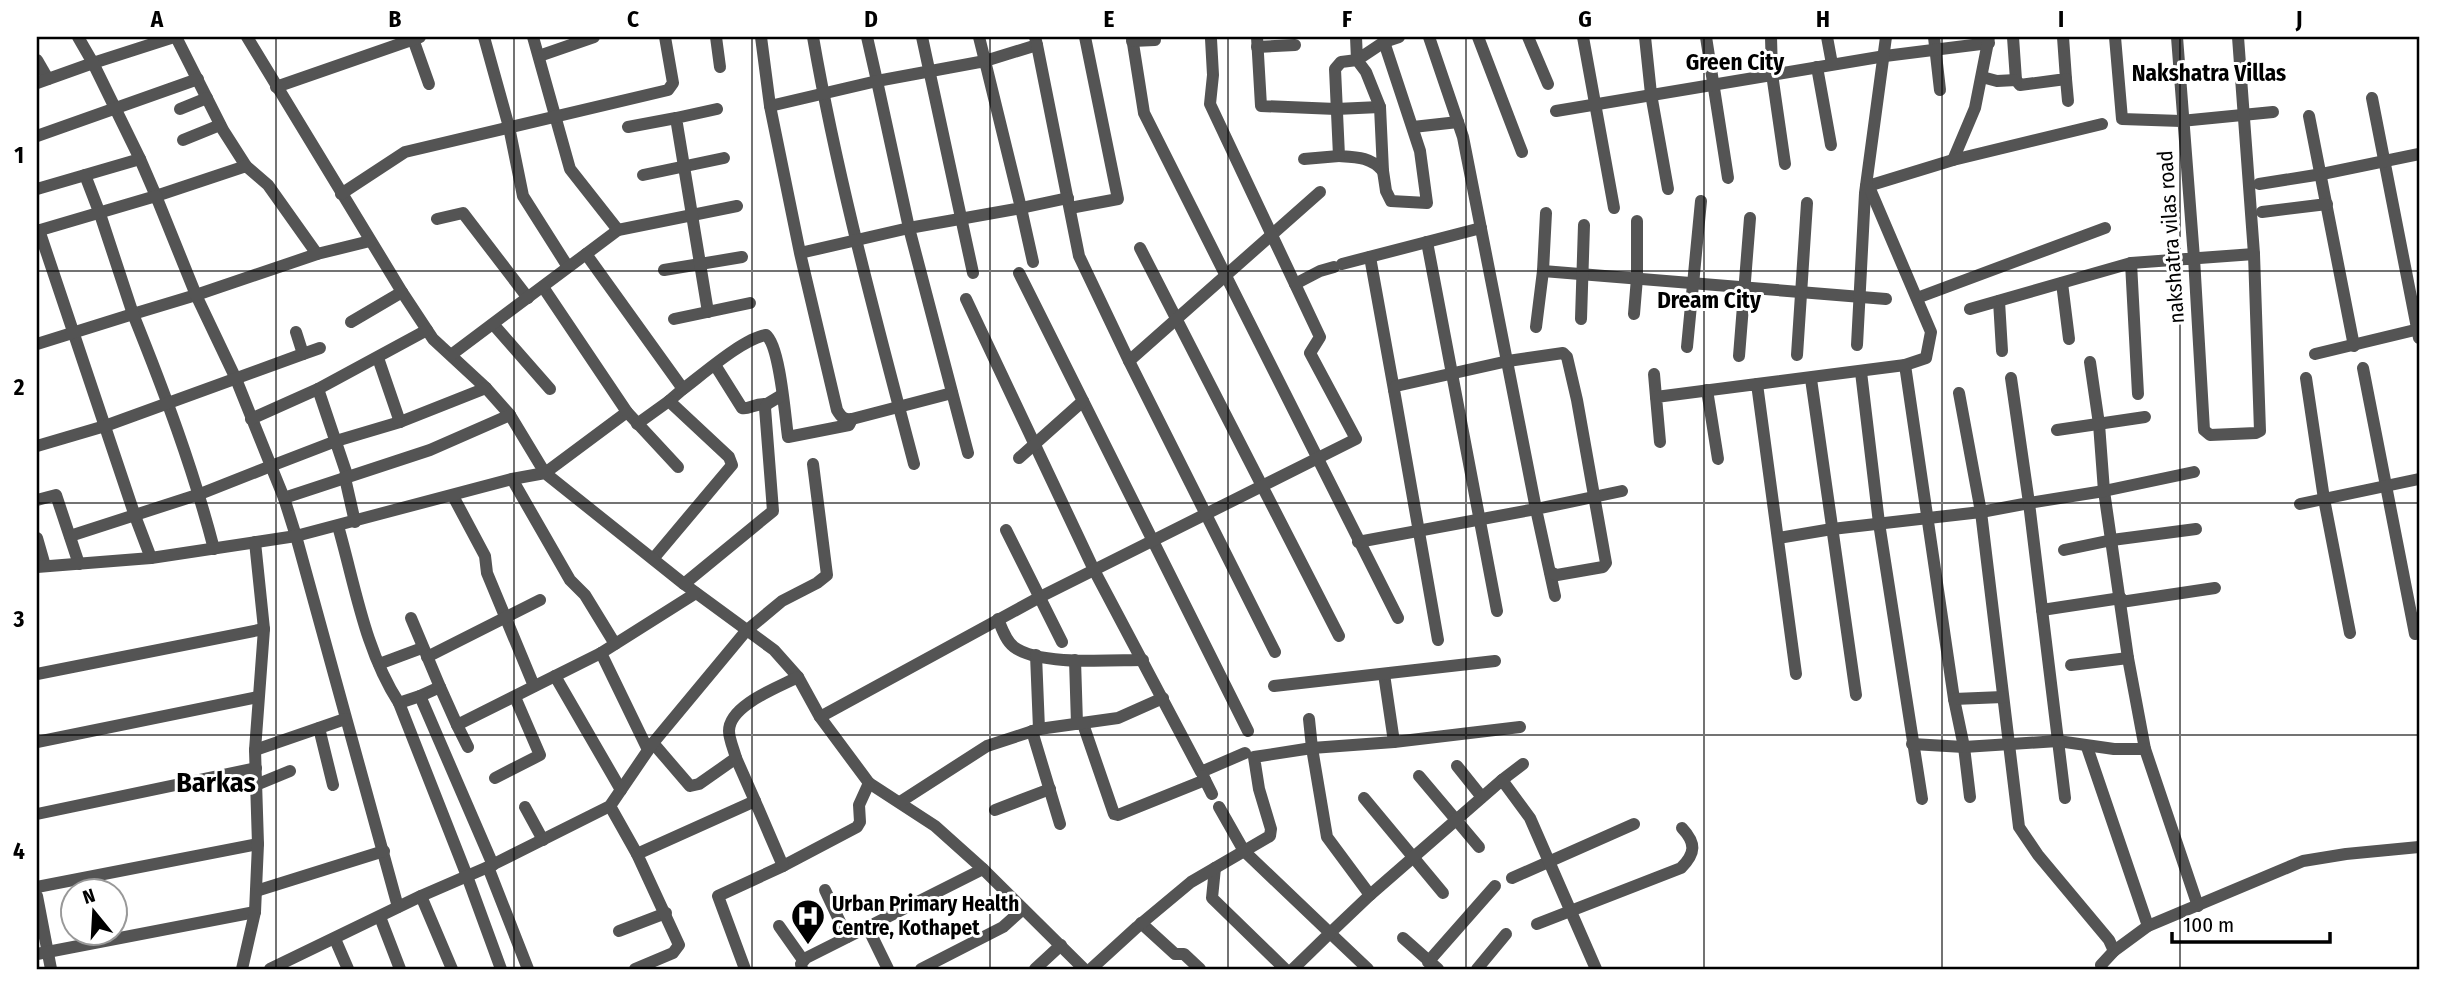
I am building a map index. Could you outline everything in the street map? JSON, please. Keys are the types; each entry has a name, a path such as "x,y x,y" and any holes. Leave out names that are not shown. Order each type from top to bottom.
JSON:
{"street":[{"path":"78,37 140,159 196,295 236,379 284,498 398,907"},
{"path":"37,60 42,81 153,39 175,37 220,125 246,166 268,184 317,254"},
{"path":"247,37 427,330 510,415 545,473 684,584 774,650 798,677 820,717 869,783 935,825 1084,969"},
{"path":"484,37 509,127 523,196 568,267"},
{"path":"533,37 570,169 618,230"},
{"path":"539,56 594,37"},
{"path":"341,194 405,152 668,90 673,83 665,37"},
{"path":"716,37 720,67"},
{"path":"761,37 770,106 836,410 840,416 852,419 952,393"},
{"path":"813,37 823,93 857,239 914,464"},
{"path":"867,37 909,228 968,453"},
{"path":"922,37 973,273"},
{"path":"979,37 1033,262"},
{"path":"800,253 909,228 1021,208 1118,199 1085,37"},
{"path":"1356,37 1357,60 1366,72 1380,107 1386,191 1391,201 1427,203 1422,162 1385,39"},
{"path":"1339,156 1335,69 1340,62 1357,60 1385,39 1399,37"},
{"path":"1429,37 1458,122 1555,596"},
{"path":"1478,37 1522,152"},
{"path":"1528,37 1548,84"},
{"path":"1583,37 1614,208"},
{"path":"1645,37 1651,94 1668,188"},
{"path":"1706,37 1728,178"},
{"path":"1771,37 1772,74 1784,164"},
{"path":"1827,37 1832,64"},
{"path":"1857,345 1867,186 1886,37"},
{"path":"2013,37 2017,84 2066,79"},
{"path":"2063,37 2068,101"},
{"path":"2115,37 2122,120 2181,121 2273,112"},
{"name":"nakshatra vilas road","path":"2176,37 2194,258 2204,430 2210,435 2260,431 2254,254"},
{"path":"1970,309 2131,263 2254,254 2238,37"},
{"path":"276,87 416,38 429,84"},
{"path":"1155,40 1132,39 1144,113 1398,618"},
{"path":"820,717 1040,597 1356,439 1310,353 1320,337 1210,104 1213,75 1211,39"},
{"path":"1556,111 1885,56 1935,43 1989,40 1975,108 1953,160"},
{"path":"770,106 877,81 985,61 1036,41 1079,256 1275,652"},
{"path":"1295,45 1257,42 1261,107 1380,107"},
{"path":"1935,43 1940,90"},
{"path":"1817,67 1831,145"},
{"path":"1982,78 1997,81 2016,80"},
{"path":"37,136 117,110 198,79"},
{"path":"180,108 207,98"},
{"path":"2315,355 2418,332 2372,98"},
{"path":"628,127 716,109"},
{"path":"2309,116 2354,346"},
{"path":"676,118 708,312"},
{"path":"1413,127 1458,122"},
{"path":"1867,186 1953,160 2102,124"},
{"path":"183,140 220,125"},
{"path":"2259,184 2419,154"},
{"path":"1304,159 1339,156 1366,159 1376,163 1383,171"},
{"path":"643,175 724,158"},
{"path":"37,189 140,159"},
{"path":"151,558 38,230 100,214 246,166"},
{"path":"85,176 133,314 169,403 200,494 214,548"},
{"path":"1656,397 1905,366 1926,358 1931,332 1867,186"},
{"path":"1129,361 1320,192"},
{"path":"1687,347 1701,201"},
{"path":"1797,355 1807,203"},
{"path":"2262,212 2328,204"},
{"path":"451,355 618,230 737,206"},
{"path":"437,219 458,213 467,217 528,298"},
{"path":"1536,327 1546,213"},
{"path":"1739,356 1750,218"},
{"path":"1634,314 1637,221"},
{"path":"1581,319 1584,225"},
{"path":"1295,284 1338,265 1481,228"},
{"path":"1917,298 2105,228"},
{"path":"37,344 317,254 370,241"},
{"path":"1427,242 1497,611"},
{"path":"1140,248 1339,636"},
{"path":"586,254 683,389"},
{"path":"664,270 742,257"},
{"path":"1370,257 1438,640"},
{"path":"2131,263 2138,394"},
{"path":"1543,271 1886,299"},
{"path":"1019,273 1248,731"},
{"path":"2062,283 2069,339"},
{"path":"543,287 627,412 678,467"},
{"path":"351,322 402,292"},
{"path":"966,299 1094,570 1212,794"},
{"path":"1999,301 2002,351"},
{"path":"674,318 750,303"},
{"path":"493,324 550,389"},
{"path":"251,419 318,389 427,330"},
{"path":"296,332 303,354"},
{"path":"638,424 715,365 766,335 772,342 778,363 788,437 849,425 852,419"},
{"path":"37,446 105,426 320,348"},
{"path":"1394,390 1401,383 1508,361 1559,352 1567,357 1577,400 1605,566 1557,575 1550,572"},
{"path":"378,358 400,422"},
{"path":"2090,362 2099,425 2104,491 2128,659 2145,749 2198,906"},
{"path":"715,365 742,408 746,409 758,403 767,404 782,395"},
{"path":"1905,366 1970,797"},
{"path":"2363,368 2415,634"},
{"path":"1861,372 1879,523 1922,799"},
{"path":"1654,374 1660,442"},
{"path":"2011,378 2065,798"},
{"path":"2306,378 2324,499 2350,633"},
{"path":"1811,379 1856,695"},
{"path":"1757,384 1796,674"},
{"path":"70,536 200,494 336,441 400,422 486,388"},
{"path":"318,389 346,472 355,522"},
{"path":"1707,390 1718,459"},
{"path":"1959,393 1981,512 2019,827 2038,855 2109,940 2113,951"},
{"path":"653,559 732,465 729,457 669,401"},
{"path":"1020,458 1083,401"},
{"path":"684,584 773,511 765,412 767,404"},
{"path":"37,538 41,566 151,558 296,536 512,479 545,473 627,412"},
{"path":"284,498 430,450 510,415"},
{"path":"2057,430 2145,418"},
{"path":"270,969 290,965 398,907 543,841 610,806 650,746 746,631 782,601 827,575 813,464"},
{"path":"1778,538 1981,512 2194,472"},
{"path":"512,479 570,580 585,595 615,645"},
{"path":"2300,504 2419,479"},
{"path":"1358,542 1622,491"},
{"path":"37,500 56,495 79,564"},
{"path":"453,496 485,556 487,573 534,687"},
{"path":"338,526 372,646 399,703 501,969"},
{"path":"2064,550 2112,540 2196,529"},
{"path":"1006,530 1062,642"},
{"path":"242,969 255,912 258,844 255,750 264,629 255,542"},
{"path":"2042,610 2215,588"},
{"path":"457,725 601,653 696,593"},
{"path":"379,664 424,652 540,600"},
{"path":"411,618 468,747"},
{"path":"998,619 1012,646 1024,653 1060,660 1143,660"},
{"path":"37,674 264,629"},
{"path":"601,653 650,746 690,786 699,784 736,758"},
{"path":"1037,655 1036,730 1060,824"},
{"path":"2071,665 2128,659"},
{"path":"1075,660 1080,724 1114,814 1118,815 1203,776 1245,753"},
{"path":"1274,686 1495,661"},
{"path":"1384,674 1394,742"},
{"path":"555,676 621,790"},
{"path":"782,866 736,758 729,730 732,720 751,702 798,677"},
{"path":"399,703 440,687"},
{"path":"420,696 490,866 528,969"},
{"path":"37,742 258,697"},
{"path":"1954,699 2003,697"},
{"path":"495,778 540,755 515,698"},
{"path":"900,802 987,746 1036,730 1118,718 1163,698"},
{"path":"255,750 345,719"},
{"path":"1310,719 1312,748 1327,837 1370,895"},
{"path":"1091,969 1191,882 1270,836 1272,829 1259,789 1254,757 1312,748 1394,742 1520,727"},
{"path":"319,728 333,785"},
{"path":"1912,744 1964,747 2058,741 2087,747 2145,749"},
{"path":"2087,747 2148,926"},
{"path":"1293,969 1370,895 1481,796 1523,764"},
{"path":"1457,766 1481,796"},
{"path":"37,814 256,768"},
{"path":"256,785 290,771"},
{"path":"1419,776 1479,846"},
{"path":"1502,780 1530,818 1596,969"},
{"path":"745,969 718,896 857,827 860,822 859,805 869,783"},
{"path":"995,810 1050,789"},
{"path":"1364,798 1443,893"},
{"path":"637,854 755,801"},
{"path":"610,806 637,854 679,941 677,950 635,969"},
{"path":"525,807 543,841"},
{"path":"1219,807 1244,851 1367,969"},
{"path":"1511,878 1634,824"},
{"path":"1537,924 1681,868 1690,859 1693,848 1691,838 1682,828"},
{"path":"37,887 258,844"},
{"path":"2102,969 2101,965 2113,951 2148,926 2303,861 2419,847"},
{"path":"256,891 384,851"},
{"path":"1215,868 1212,898 1285,969"},
{"path":"779,926 802,965 867,926 983,869"},
{"path":"1403,938 1433,965 1495,886"},
{"path":"825,890 847,937"},
{"path":"37,896 42,953 51,969"},
{"path":"421,896 452,969"},
{"path":"921,969 1003,927 1023,909"},
{"path":"42,953 255,912"},
{"path":"619,931 666,913"},
{"path":"380,917 400,969"},
{"path":"1141,923 1175,954 1184,954 1200,969"},
{"path":"867,926 888,969"},
{"path":"1477,969 1506,934"},
{"path":"335,939 348,969"},
{"path":"1035,969 1061,945"}],"place":[{"name":"Urban Primary Health Centre, Kothapet","path":"808,946"}],"district":[{"name":"Green City","path":"1735,62"},
{"name":"Nakshatra Villas","path":"2209,73"},
{"name":"Dream City","path":"1709,300"},
{"name":"Barkas","path":"216,782"}]}
